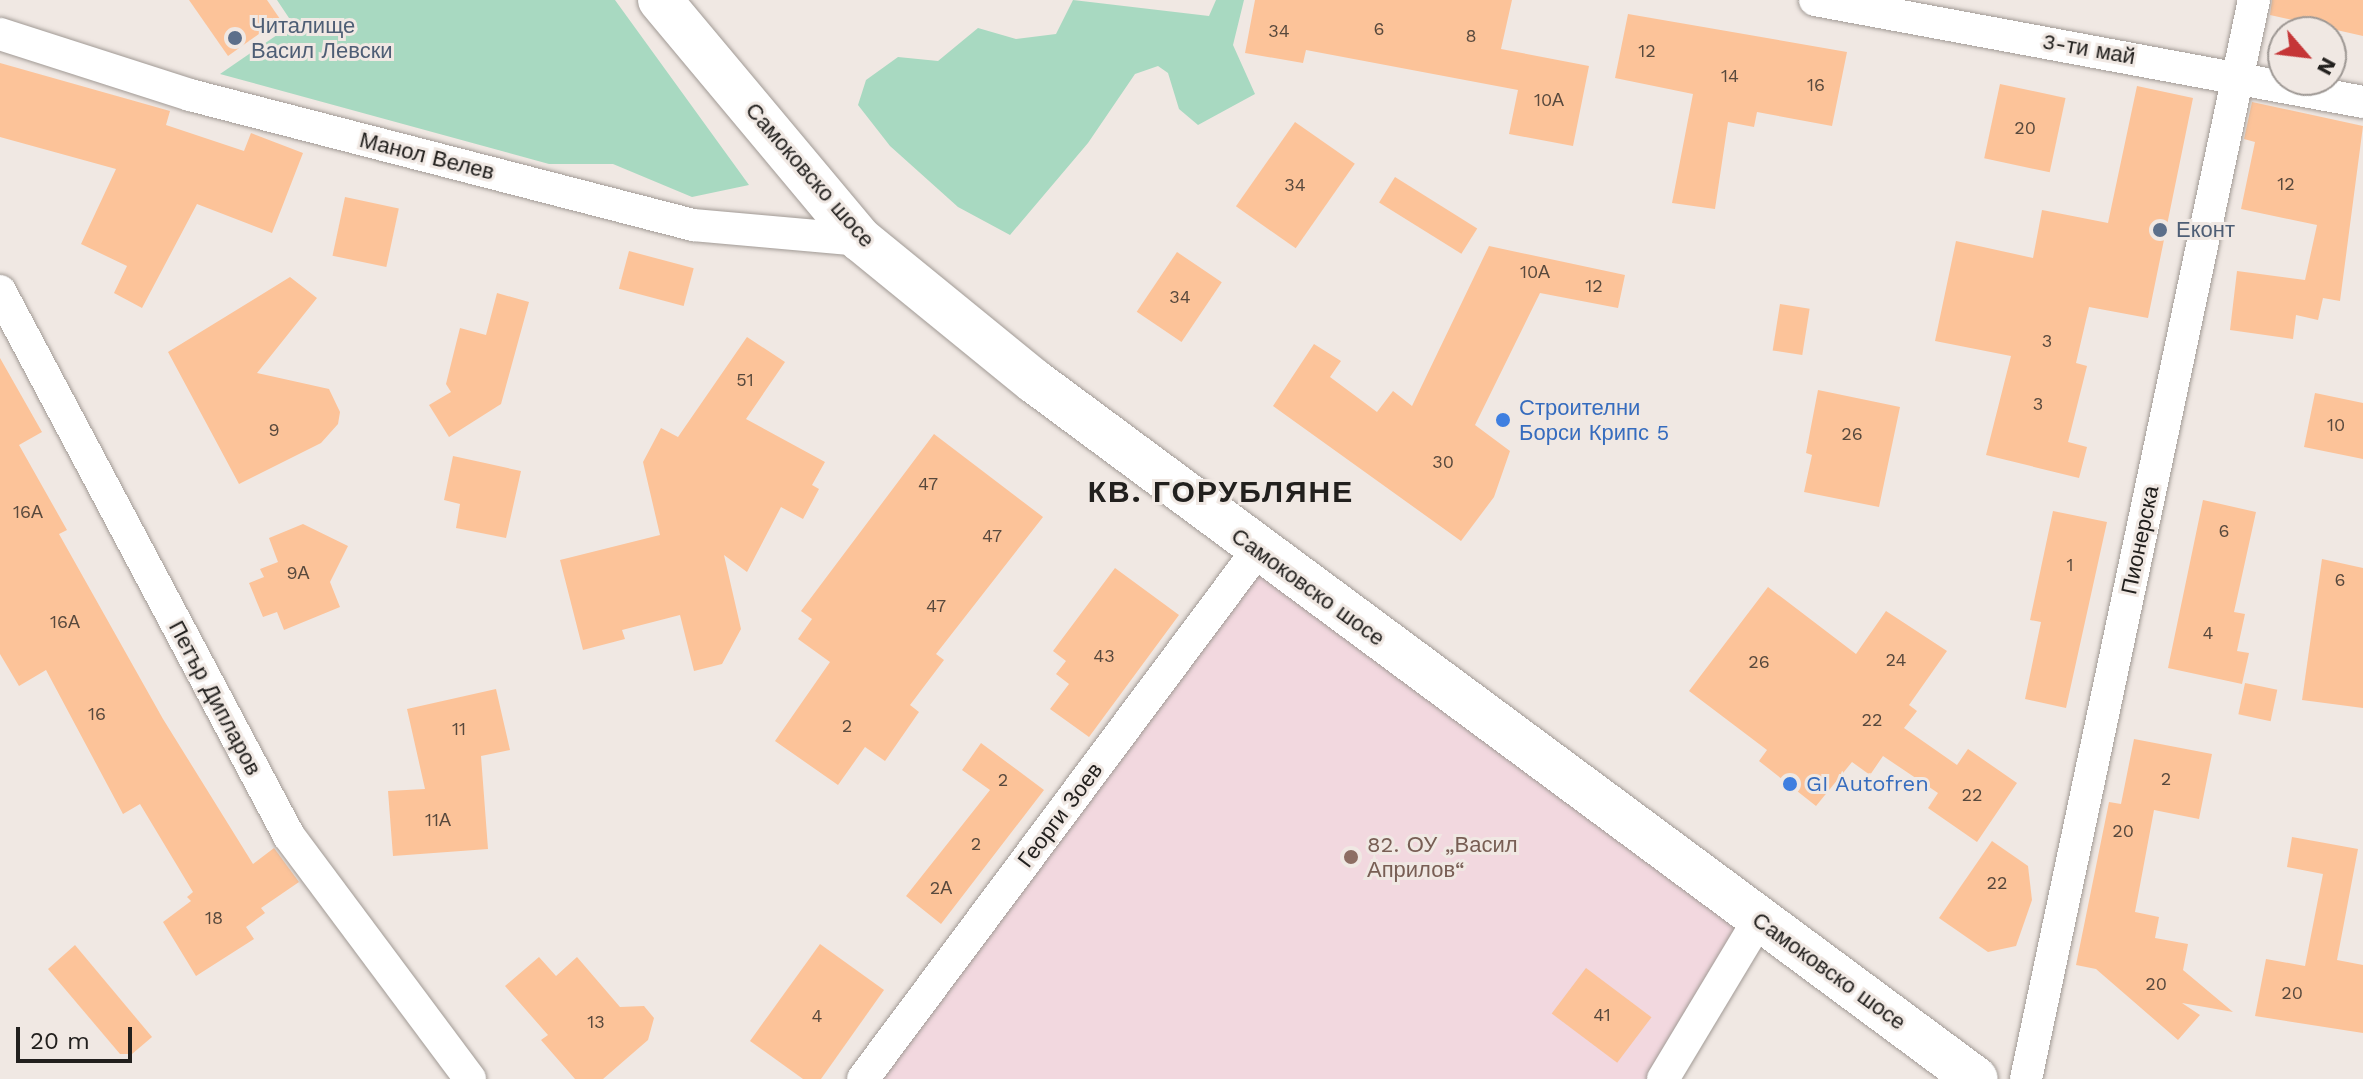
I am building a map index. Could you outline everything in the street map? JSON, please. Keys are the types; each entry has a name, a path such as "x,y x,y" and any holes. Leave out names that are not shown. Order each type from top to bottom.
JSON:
{"main road":[{"name":"Самоковско шосе","path":"660,0 861,240 1034,381 1257,551 1976,1079"}],"street":[{"name":"3-ти май","path":"1815,0 2238,76 2363,102"},
{"name":"Пионерска","path":"2026,1079 2254,0"},
{"name":"Манол Велев","path":"0,34 190,95 693,225 861,240"},
{"name":"Петър Дипларов","path":"0,291 289,836 470,1079"},
{"name":"Георги Зоев","path":"863,1079 1257,551"},
{"path":"1663,1079 1759,919"}],"shaded area":[{"name":"82. ОУ „Васил Априлов“","path":"1257,551 1759,919 1663,1079 863,1079"}],"green space":[{"path":"277,0 615,0 749,185 692,197 613,164 549,164 220,74 293,24"},
{"path":"1073,0 1209,16 1216,0 1244,0 1233,45 1255,94 1198,125 1179,109 1168,73 1158,66 1135,74 1088,143 1010,235 958,207 890,146 858,105 866,80 898,57 938,61 978,28 1016,39 1056,34"}],"building":[{"name":"Читалище Васил Левски","path":"189,0 267,0 280,19 228,56"},
{"path":"1255,0 1512,0 1501,49 1589,66 1573,146 1509,134 1518,90 1306,50 1303,63 1245,53"},
{"path":"2272,0 2363,0 2363,36 2347,32 2347,16 2270,15"},
{"path":"1628,14 1847,52 1832,126 1757,112 1754,127 1728,122 1715,209 1672,203 1693,94 1615,78"},
{"path":"0,63 170,111 166,125 244,151 251,133 303,153 272,233 197,204 142,308 114,293 127,266 81,244 116,169 0,137"},
{"path":"2000,84 2066,98 2050,172 1984,158"},
{"path":"2137,86 2193,98 2148,318 2089,307 2076,363 2087,366 2068,442 2087,447 2079,478 1986,455 2011,356 1935,341 1956,241 2033,258 2042,210 2108,223"},
{"path":"2252,102 2363,126 2340,301 2323,298 2318,320 2296,315 2293,339 2230,330 2237,271 2305,280 2317,225 2241,209 2255,142 2244,139"},
{"path":"1295,122 1355,164 1296,248 1236,206"},
{"path":"1395,177 1477,228 1461,254 1379,202"},
{"path":"345,197 399,208 386,267 333,256"},
{"path":"1489,246 1625,275 1618,308 1540,293 1475,425 1510,451 1494,497 1461,541 1273,406 1314,344 1341,361 1330,377 1377,412 1393,391 1412,406"},
{"path":"629,251 694,268 684,306 619,289"},
{"path":"1177,252 1222,282 1182,342 1137,312"},
{"path":"290,277 317,298 257,373 329,389 340,412 338,424 321,443 239,484 168,352"},
{"path":"497,293 529,302 501,404 449,437 429,405 451,392 446,384 460,328 486,335"},
{"path":"1780,304 1810,309 1802,355 1773,350"},
{"path":"747,337 785,362 746,419 825,462 812,485 819,489 803,519 781,507 747,572 724,555 741,629 722,664 694,671 680,615 622,630 625,639 583,650 560,560 660,535 643,462 661,428 678,437"},
{"path":"0,358 42,432 19,445 67,530 59,534 163,719 253,864 274,848 299,882 261,908 265,913 246,927 254,939 196,976 163,922 191,901 187,897 193,892 140,804 123,814 46,670 19,686 0,654"},
{"path":"1818,390 1900,407 1879,507 1804,492 1812,455 1806,453"},
{"path":"2315,393 2363,403 2363,459 2304,447"},
{"path":"934,434 1043,517 936,654 944,660 910,705 919,712 885,761 865,747 838,785 775,741 830,662 798,639 812,619 801,611"},
{"path":"453,456 521,471 506,538 456,528 460,504 444,500"},
{"path":"2203,500 2256,512 2234,612 2245,614 2237,651 2249,653 2242,684 2168,668"},
{"path":"2053,511 2107,522 2066,708 2025,699 2041,622 2030,620"},
{"path":"303,524 348,546 330,582 340,607 284,630 277,612 263,617 249,583 264,577 260,569 278,562 269,538"},
{"path":"2322,559 2363,568 2363,708 2302,700"},
{"path":"1115,568 1179,615 1089,737 1050,709 1069,684 1056,674 1066,661 1053,651"},
{"path":"1768,587 1856,654 1886,611 1947,651 1909,705 1917,711 1904,728 1957,765 1968,749 2017,783 1977,842 1928,808 1938,793 1883,756 1870,775 1852,762 1816,806 1759,761 1767,750 1689,691"},
{"path":"2245,683 2277,690 2271,721 2238,714"},
{"path":"496,689 510,750 481,756 488,849 393,856 388,791 425,789 407,709"},
{"path":"2134,739 2212,754 2199,819 2154,810 2135,912 2159,917 2155,938 2188,944 2183,970 2233,1012 2182,1003 2200,1015 2178,1040 2096,969 2076,965 2109,802 2121,804"},
{"path":"981,743 1044,790 941,924 906,896 990,790 962,770"},
{"path":"2292,837 2358,849 2337,960 2363,965 2363,1033 2255,1016 2266,959 2305,966 2323,874 2287,867"},
{"path":"1992,841 2028,866 2032,900 2016,946 1988,952 1939,918"},
{"path":"820,944 884,990 821,1079 803,1079 750,1041"},
{"path":"75,945 152,1037 132,1054 120,1054 48,969"},
{"path":"539,957 556,976 577,957 620,1007 644,1006 654,1018 648,1040 603,1079 575,1079 541,1040 548,1035 505,986"},
{"path":"1586,968 1651,1017 1617,1063 1552,1014"}],"place":[{"name":"Читалище Васил Левски","path":"235,38"},
{"name":"Еконт","path":"2160,230"},
{"name":"Строителни Борси Крипс 5","path":"1503,420"},
{"name":"GI Autofren","path":"1790,784"},
{"name":"82. ОУ „Васил Априлов“","path":"1351,857"}],"district":[{"name":"КВ. ГОРУБЛЯНЕ","path":"1221,492"}]}
